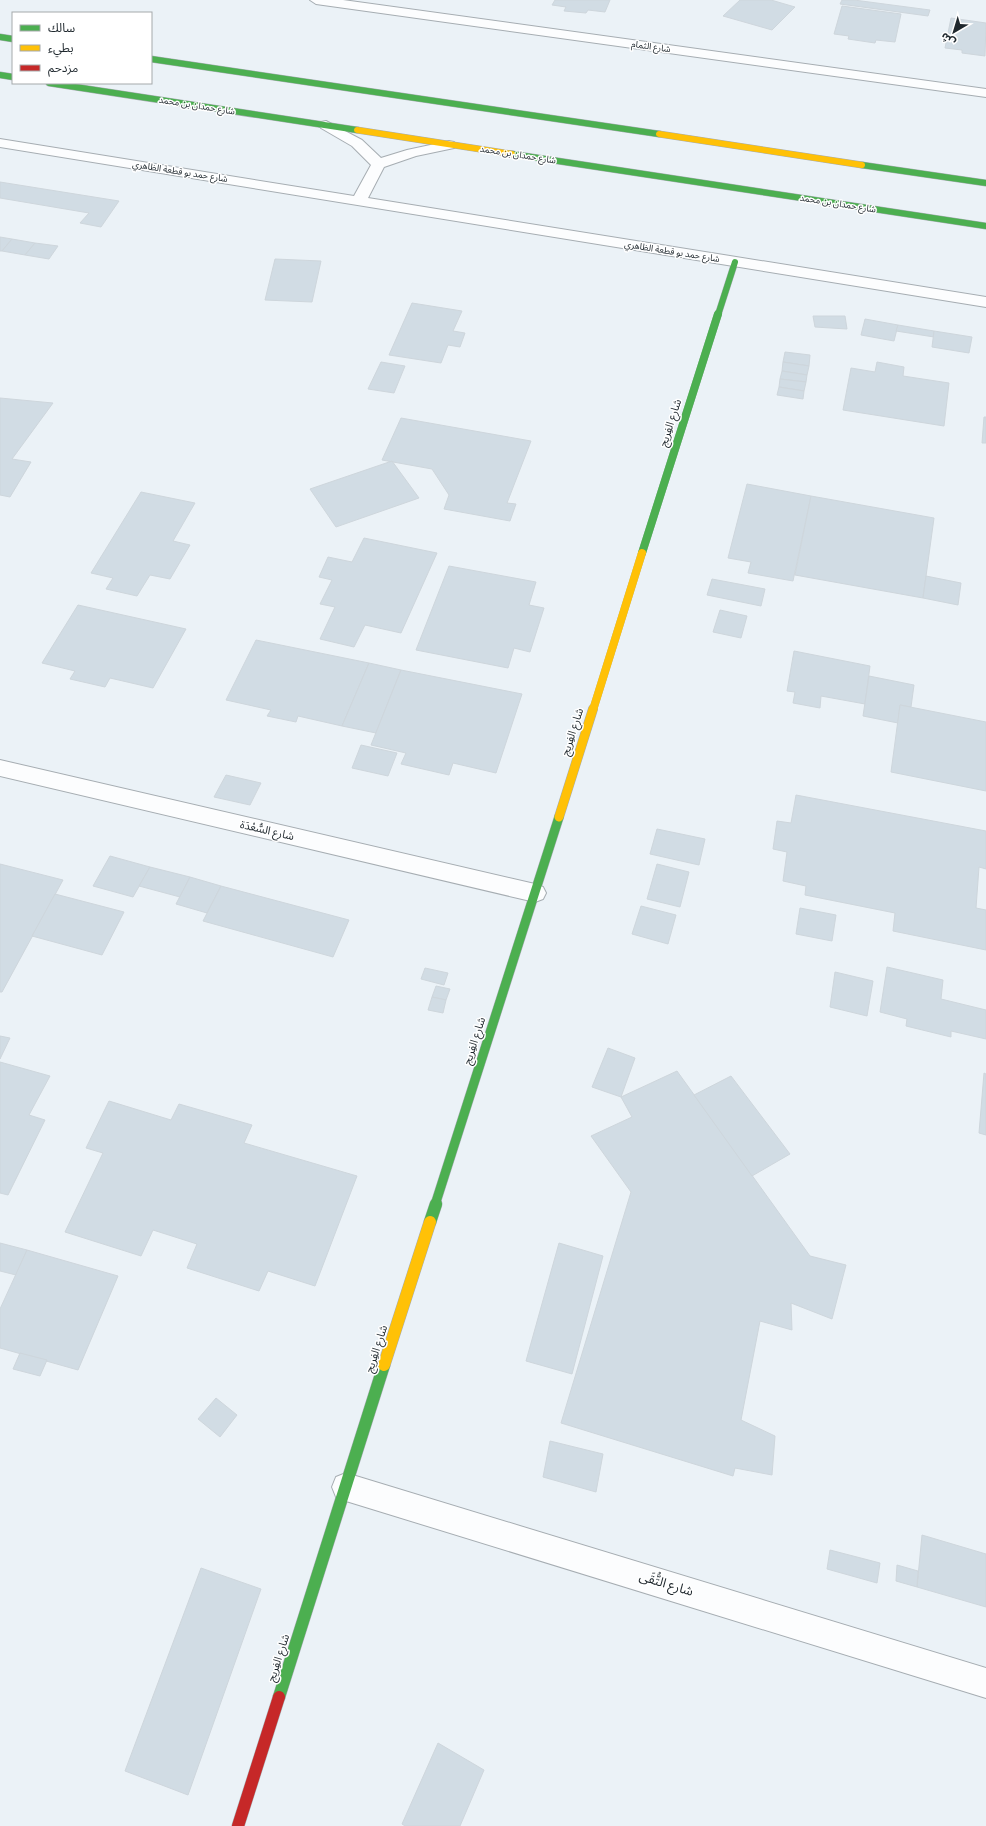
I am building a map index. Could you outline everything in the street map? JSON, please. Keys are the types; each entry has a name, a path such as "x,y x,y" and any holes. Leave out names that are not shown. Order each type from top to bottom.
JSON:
{"main road":[{"path":"0,37 12,39"},
{"path":"152,59 986,183"},
{"path":"0,76 12,78"},
{"name":"شارع حمدان بن محمد","path":"56,84 986,226"},
{"name":"شارع الفِريج","path":"238,1826 735,262"}],"street":[{"name":"شارع الثمام","path":"316,0 986,93"},
{"path":"326,125 356,143 378,164"},
{"name":"شارع حمد بو قطعة الظاهري","path":"0,143 986,302"},
{"path":"359,201 378,164 412,153 449,145"},
{"name":"شارع السُّعْدَة","path":"0,768 535,893"},
{"name":"شارع التُّقَى","path":"346,1487 986,1683"}],"building":[{"path":"555,0 610,0 605,12 588,10 586,13 564,11 566,7 552,5"},
{"path":"740,0 771,0 795,7 772,30 723,16"},
{"path":"842,0 854,0 930,10 928,16 840,4"},
{"path":"842,6 901,14 895,42 876,40 875,43 848,39 849,36 834,34"},
{"path":"951,18 986,23 985,56 962,53 962,50 945,48"},
{"path":"0,182 119,201 101,227 80,223 89,213 0,198"},
{"path":"0,237 12,239 2,251 0,251"},
{"path":"12,239 35,243 25,255 2,251"},
{"path":"35,243 58,246 49,259 25,255"},
{"path":"275,259 321,261 312,302 265,300"},
{"path":"412,303 462,311 453,331 465,333 460,347 448,345 441,363 389,355"},
{"path":"813,316 845,316 847,329 815,327"},
{"path":"865,319 898,325 894,341 861,335"},
{"path":"898,325 934,331 934,337 896,331"},
{"path":"934,331 972,337 969,353 932,347"},
{"path":"785,352 810,355 809,366 783,362"},
{"path":"381,362 405,366 394,393 368,389"},
{"path":"783,362 809,366 807,375 782,371"},
{"path":"877,362 904,367 903,376 949,383 944,426 843,410 851,368 875,372"},
{"path":"782,371 807,375 806,382 780,379"},
{"path":"780,379 806,382 804,391 779,387"},
{"path":"779,387 804,391 803,399 777,395"},
{"path":"0,398 53,403 12,459 31,462 10,497 0,495"},
{"path":"984,417 986,417 986,443 982,443"},
{"path":"401,418 531,441 507,503 516,504 510,521 444,509 449,495 432,469 382,460"},
{"path":"392,461 419,498 336,527 310,489"},
{"path":"747,484 811,496 793,581 748,573 751,562 728,558"},
{"path":"141,492 195,503 173,541 190,545 170,579 150,575 137,596 106,589 113,578 91,573"},
{"path":"811,496 934,518 923,598 795,575"},
{"path":"364,538 437,553 401,633 365,625 354,647 320,639 335,607 320,604 332,580 319,577 328,557 352,562"},
{"path":"449,566 536,582 529,605 544,608 530,652 514,648 508,668 416,650"},
{"path":"926,576 961,583 958,605 923,598"},
{"path":"712,579 765,589 761,606 707,595"},
{"path":"78,605 186,629 153,688 110,678 105,687 70,679 75,671 42,663"},
{"path":"720,610 747,616 741,638 713,632"},
{"path":"256,640 369,663 342,726 298,716 296,722 267,716 271,710 226,700"},
{"path":"794,651 870,666 865,704 821,696 820,708 793,703 795,692 787,691"},
{"path":"369,663 401,670 376,733 342,726"},
{"path":"401,670 522,694 496,773 453,763 449,775 401,764 406,753 371,745"},
{"path":"869,676 914,685 911,707 900,705 898,723 863,716"},
{"path":"900,705 986,722 986,791 891,772"},
{"path":"361,745 397,753 388,776 352,768"},
{"path":"226,775 261,783 250,805 214,797"},
{"path":"796,795 986,831 986,869 979,867 976,908 986,910 986,950 893,931 895,913 805,895 806,886 783,881 787,852 773,849 777,821 791,823"},
{"path":"657,829 705,839 699,865 650,854"},
{"path":"110,856 150,867 133,897 93,886"},
{"path":"0,864 63,880 2,992 0,992"},
{"path":"657,864 689,872 680,907 647,899"},
{"path":"150,867 190,877 180,897 139,886"},
{"path":"190,877 221,886 207,913 176,904"},
{"path":"221,886 349,920 333,957 203,921"},
{"path":"55,894 124,912 102,955 32,936"},
{"path":"641,906 676,915 668,944 632,934"},
{"path":"800,908 836,915 832,941 796,934"},
{"path":"887,967 943,980 941,999 986,1010 986,1039 951,1031 951,1037 906,1026 907,1019 880,1012"},
{"path":"425,968 448,973 444,985 421,979"},
{"path":"835,972 873,981 867,1016 830,1007"},
{"path":"436,986 450,989 446,1000 432,997"},
{"path":"432,997 446,1000 443,1013 428,1010"},
{"path":"0,1036 10,1038 0,1059"},
{"path":"608,1048 635,1058 621,1097 592,1087"},
{"path":"0,1062 50,1076 29,1115 45,1120 8,1195 0,1193"},
{"path":"677,1071 810,1256 846,1265 832,1319 791,1303 792,1330 760,1321 741,1420 775,1436 772,1475 735,1468 733,1476 561,1423 631,1192 591,1136 632,1117 621,1097"},
{"path":"984,1073 986,1074 986,1135 979,1133"},
{"path":"731,1076 790,1154 752,1176 694,1095"},
{"path":"109,1101 171,1120 179,1104 252,1125 244,1143 357,1176 315,1286 268,1271 259,1291 187,1268 197,1244 153,1230 141,1256 65,1232 103,1153 86,1148"},
{"path":"0,1243 27,1250 16,1275 0,1271"},
{"path":"559,1243 603,1256 572,1374 526,1361"},
{"path":"27,1250 118,1276 78,1370 0,1348 0,1309"},
{"path":"20,1353 47,1360 40,1376 13,1369"},
{"path":"216,1398 237,1415 220,1437 198,1419"},
{"path":"550,1441 603,1454 596,1492 543,1477"},
{"path":"922,1535 986,1554 986,1607 917,1587"},
{"path":"830,1550 880,1563 877,1583 827,1569"},
{"path":"897,1565 918,1571 917,1587 896,1581"},
{"path":"201,1568 261,1589 188,1795 125,1771"},
{"path":"438,1743 484,1770 460,1826 405,1826 402,1824"}],"traffic: fast":[{"path":"0,37 12,39"},
{"path":"152,59 659,134"},
{"path":"0,75 12,77"},
{"path":"56,84 357,130"},
{"path":"512,154 986,226"},
{"path":"862,165 986,183"},
{"path":"642,553 735,262"},
{"path":"430,1222 559,817"},
{"path":"279,1697 384,1365"}],"traffic: slow":[{"path":"357,130 512,154"},
{"path":"659,134 862,165"},
{"path":"559,817 642,553"},
{"path":"384,1365 430,1222"}],"traffic: jam":[{"path":"238,1826 279,1697"}]}
